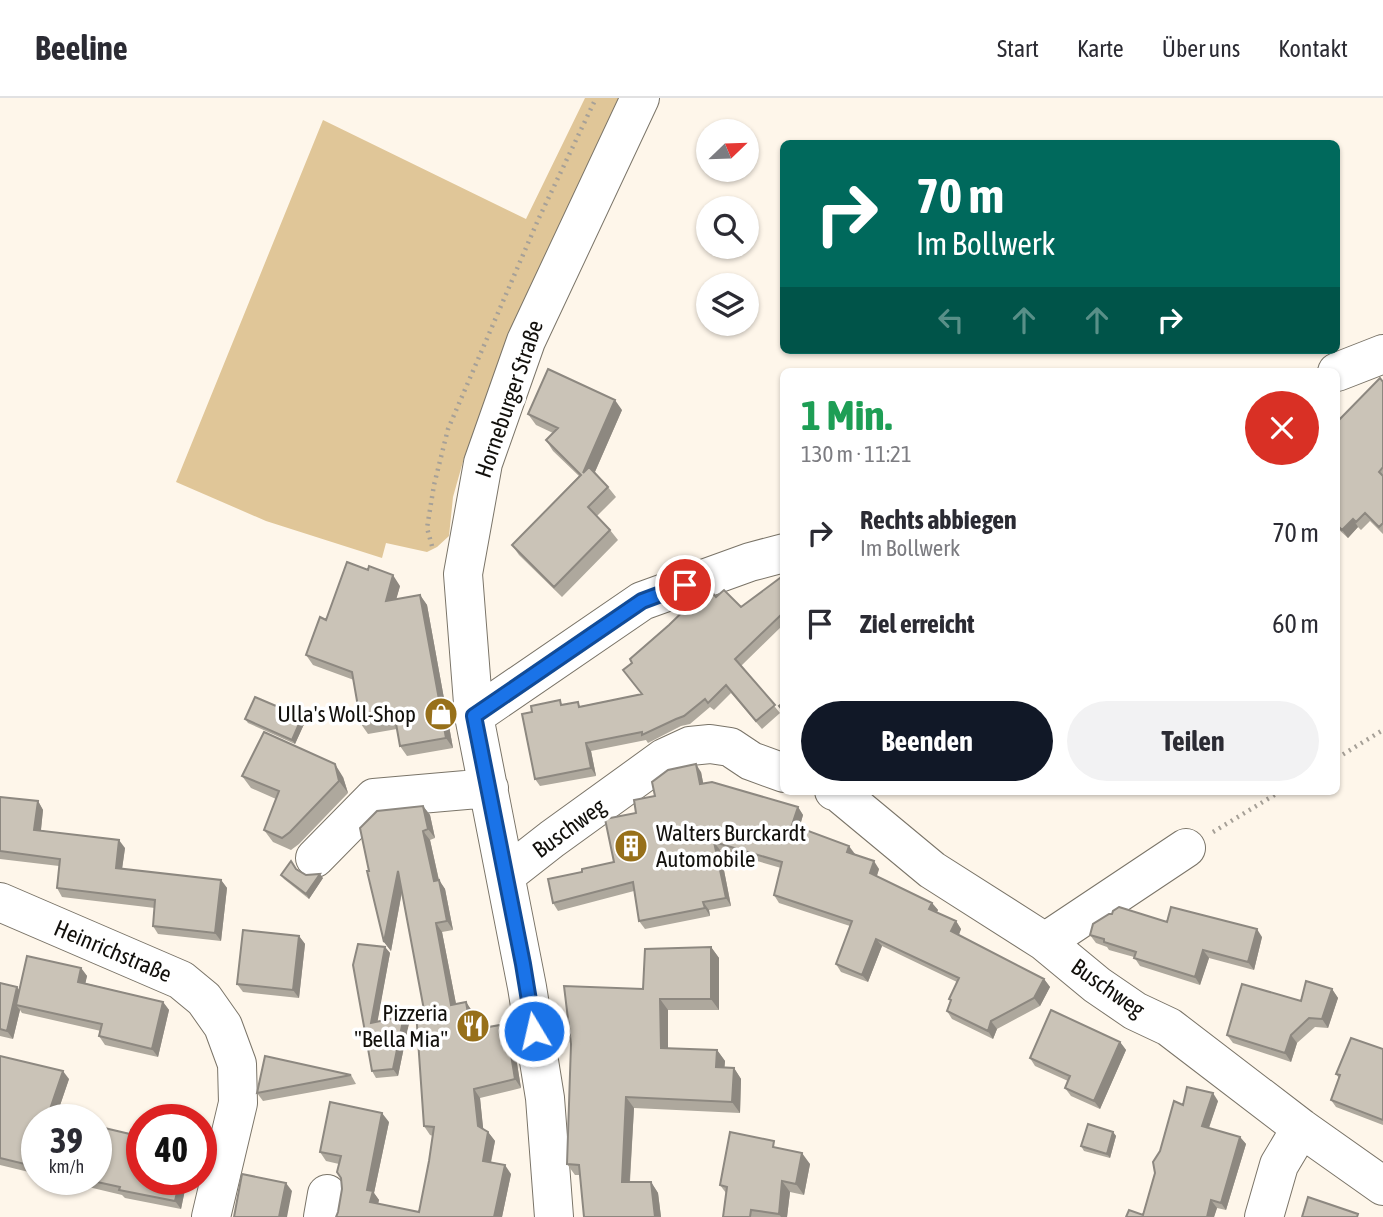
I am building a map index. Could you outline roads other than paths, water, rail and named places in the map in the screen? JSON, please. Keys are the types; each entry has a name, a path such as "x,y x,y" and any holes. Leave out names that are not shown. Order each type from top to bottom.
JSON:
{"street":[{"name":"Horneburger Straße","path":"554,1217 545,1098 527,987 474,716 463,574 483,463 526,341 640,98"},
{"path":"1340,371 1383,354"},
{"path":"474,716 642,601 750,562 780,554"},
{"name":"Buschweg","path":"506,875 664,758 690,746 710,744 730,747 751,761 780,772"},
{"path":"315,858 374,798 489,789"},
{"name":"Buschweg","path":"840,795 932,870 1045,942 1097,985 1135,1011 1170,1027 1301,1128 1383,1186"},
{"path":"1045,942 1186,848"},
{"name":"Heinrichstraße","path":"0,902 181,980 204,999 223,1026 237,1064 238,1103 211,1217"},
{"path":"1264,1217 1279,1165 1301,1128"}],"place":[{"name":"Ulla's Woll-Shop","path":"441,714"},
{"name":"Walters Burckardt Automobile","path":"631,846"},
{"name":"Pizzeria \"Bella Mia\"","path":"473,1026"}]}
